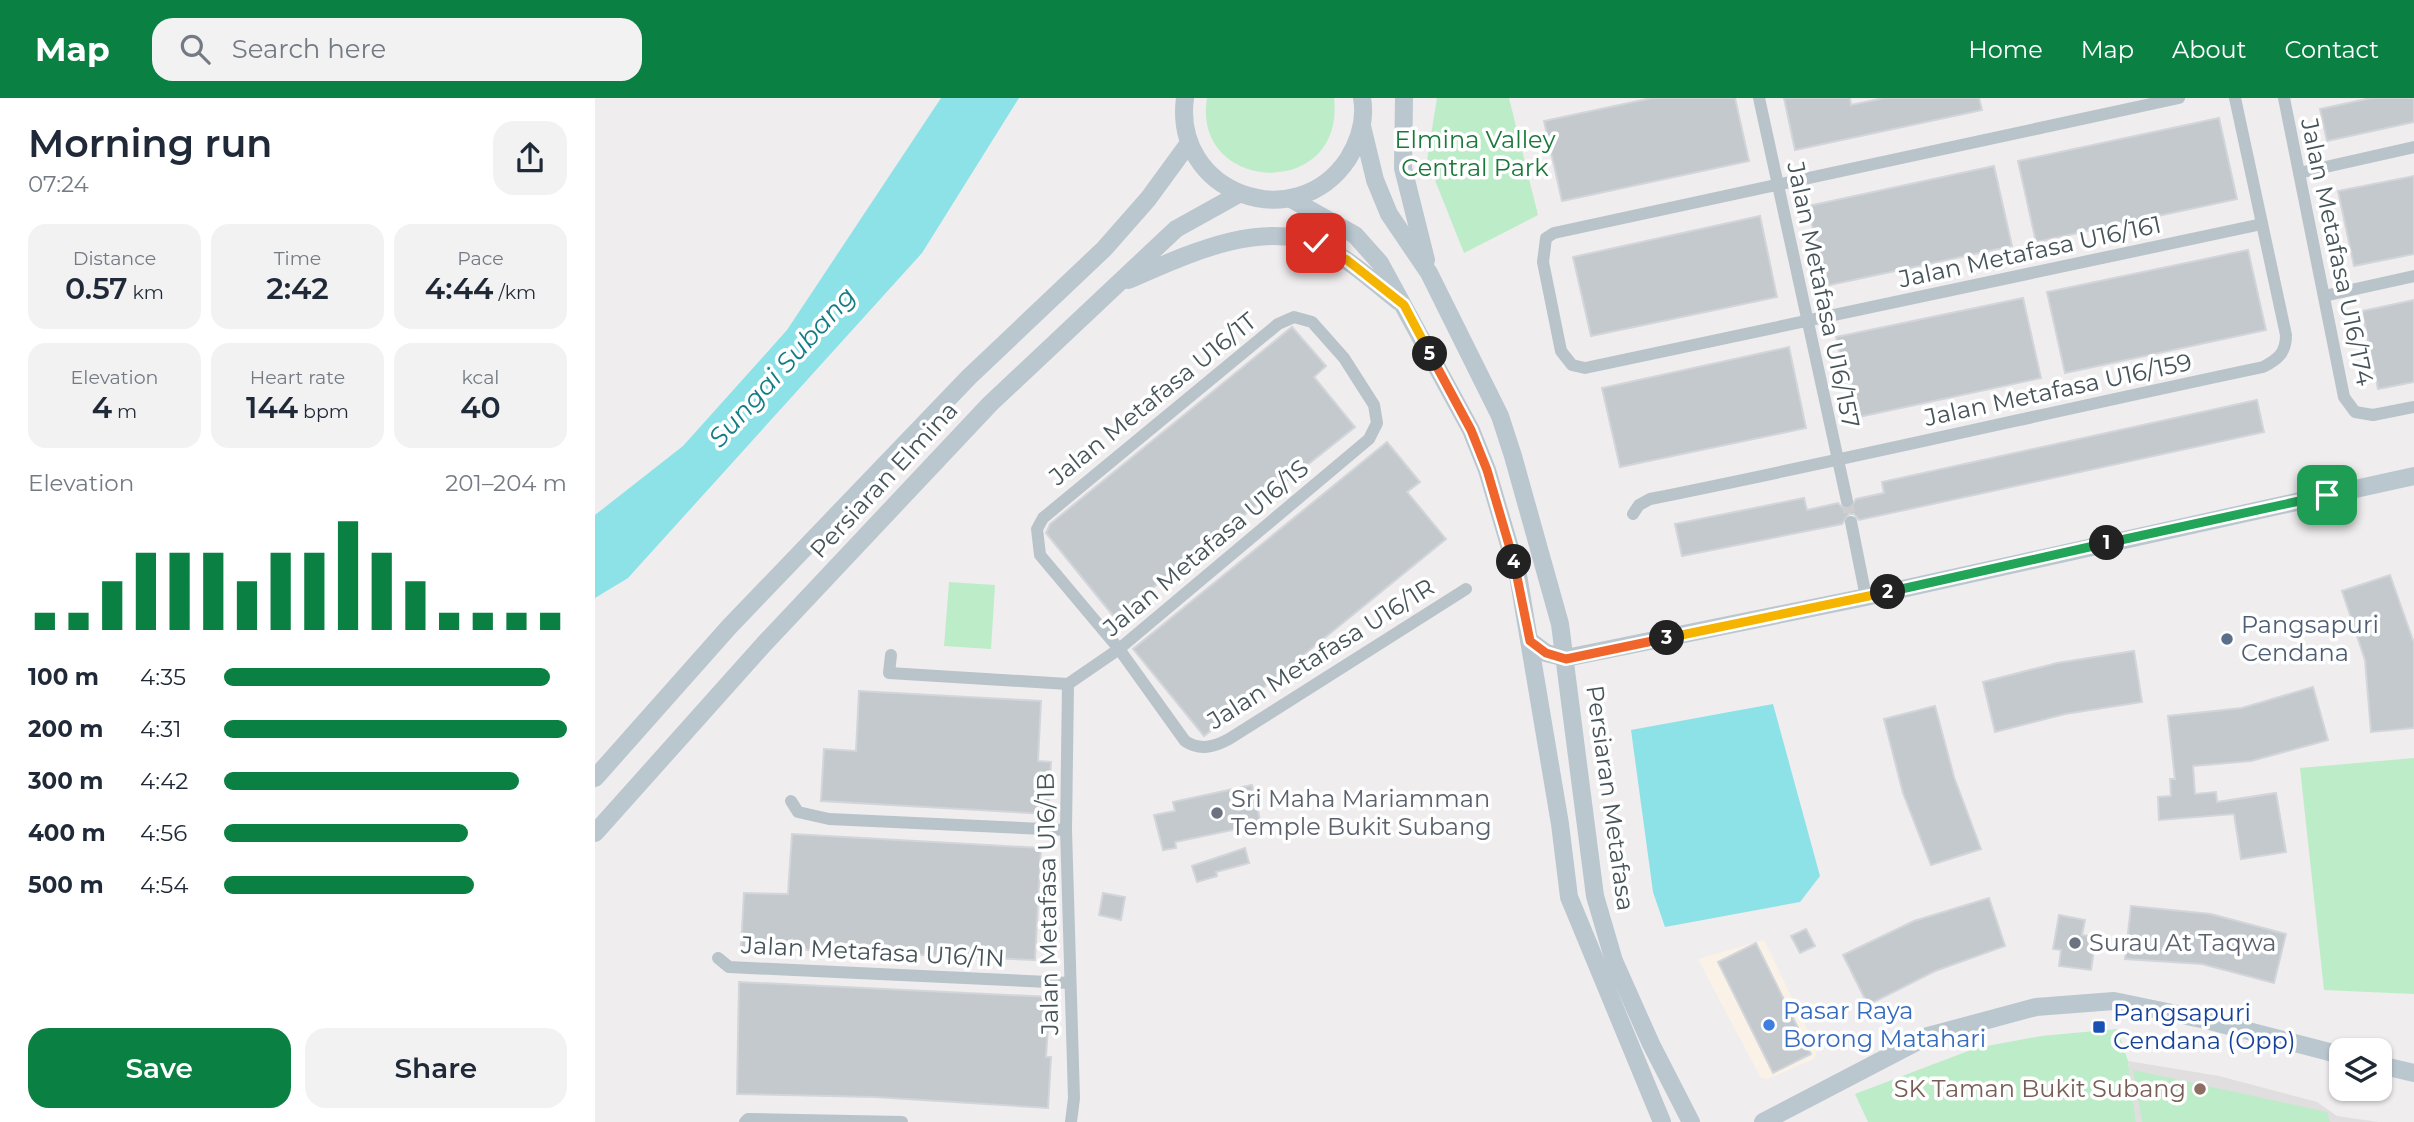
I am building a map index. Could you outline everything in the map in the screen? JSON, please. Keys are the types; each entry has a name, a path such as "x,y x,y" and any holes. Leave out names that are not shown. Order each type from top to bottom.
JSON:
{"main road":[{"path":"1185,98 1183,113 1189,144 1201,165 1218,182 1239,194 1265,200 1291,199 1316,190 1339,172 1356,147 1362,126 1362,98"},
{"path":"1404,98 1403,168 1429,273"},
{"name":"Persiaran Metafasa","path":"1362,126 1375,180 1389,214 1429,273 1500,416 1545,568 1566,659 1595,896 1614,961 1651,1044 1691,1122"},
{"name":"Persiaran Elmina","path":"595,778 729,627 949,397 1104,248 1147,199 1189,144"},
{"name":"Persiaran Elmina","path":"595,833 764,644 990,404 1176,229 1239,194"},
{"name":"Persiaran Metafasa","path":"1291,199 1355,235 1380,262 1471,430 1487,470 1518,575 1569,897 1662,1122"},
{"path":"1118,284 1220,243 1252,236 1277,237 1316,243 1347,260 1404,305"},
{"path":"1537,684 1548,668 1566,659 1867,597 2414,476"},
{"path":"1530,641 1546,653 1566,659"},
{"path":"595,850 608,818"},
{"path":"1763,1122 1928,1037 2036,1007 2114,1001 2206,1020 2329,1052"},
{"path":"2392,1068 2414,1073"}],"street":[{"name":"Jalan Metafasa U16/157","path":"1759,98 1847,501"},
{"path":"1777,185 2179,98"},
{"path":"2235,98 2262,224"},
{"name":"Jalan Metafasa U16/174","path":"2284,98 2344,397 2355,412 2374,415 2414,407"},
{"path":"2299,173 2414,147"},
{"name":"Jalan Metafasa U16/161","path":"1777,185 1554,233 1546,239 1543,262 1561,351 1572,365 1585,368 2262,224"},
{"name":"Jalan Metafasa U16/159","path":"1633,514 1639,505 1650,499 1839,461 2057,410 2263,366 2283,354 2286,335 2262,224"},
{"path":"2324,296 2414,276"},
{"name":"Jalan Metafasa U16/1T","path":"1119,649 1040,555 1037,529 1055,507 1278,324 1294,317 1313,322 1344,358 1374,405 1377,423 1369,439"},
{"name":"Jalan Metafasa U16/1S","path":"1067,684 1119,649 1369,439"},
{"path":"1851,522 1867,597"},
{"name":"Jalan Metafasa U16/1R","path":"1119,649 1185,741 1194,747 1217,745 1466,589"},
{"path":"891,655 889,673 1067,684"},
{"name":"Jalan Metafasa U16/1B","path":"1067,684 1066,830 1075,1098 1071,1122"},
{"path":"790,802 798,812 829,819 1066,830"},
{"name":"Jalan Metafasa U16/1N","path":"718,958 729,967 1070,983"},
{"path":"745,1122 748,1119 902,1122"}],"shaded area":[{"path":"1764,940 1817,1050 1814,1059 1767,1079 1761,1078 1698,959"},
{"name":"SK Taman Bukit Subang","path":"2128,1061 2219,1076 2317,1102 2337,1116 2378,1122 2136,1122"}],"green space":[{"path":"1207,98 1334,98 1331,132 1317,155 1295,169 1269,173 1243,167 1222,153 1208,130"},
{"name":"Elmina Valley Central Park","path":"1437,98 1509,98 1538,215 1464,253 1427,160"},
{"path":"949,582 995,585 991,649 944,646"},
{"path":"2414,758 2414,994 2324,990 2300,768"},
{"path":"2117,1029 2128,1061 2136,1122 1868,1122 1855,1094 1976,1048 2041,1036"},
{"name":"SK Taman Bukit Subang","path":"2133,1070 2327,1112 2330,1122 2142,1122"}],"water":[{"name":"Sungai Subang","path":"941,98 1019,98 922,253 628,578 595,598 595,515 683,446 787,330"},
{"path":"1773,704 1820,876 1800,902 1665,927 1653,892 1631,730"}],"building":[{"path":"1652,98 1735,98 1749,161 1562,201 1544,121"},
{"path":"1784,98 1850,98 1851,105 1884,98 1979,98 1982,110 1795,150"},
{"path":"2371,98 2414,98 2414,122 2327,141 2320,109"},
{"path":"2219,118 2237,199 2036,242 2018,161"},
{"path":"1994,166 2012,246 1825,286 1808,206"},
{"path":"2414,176 2414,254 2354,266 2338,191"},
{"path":"1760,216 1777,297 1591,336 1573,257"},
{"path":"2248,250 2266,330 2065,373 2047,292"},
{"path":"2023,298 2041,378 1854,418 1836,337"},
{"path":"2414,300 2414,382 2378,389 2362,311"},
{"path":"1292,327 1326,366 1314,377 1355,427 1115,618 1046,533 1050,524"},
{"path":"1789,347 1806,428 1620,467 1602,388"},
{"path":"2257,400 2264,432 1859,520 1854,514 1849,514 1842,524 1682,556 1675,524 1804,498 1807,510 1838,503 1844,509 1850,509 1856,499 1884,493 1882,482"},
{"path":"1387,442 1420,482 1407,492 1446,539 1204,736 1133,649"},
{"path":"2390,575 2414,643 2414,728 2371,732 2365,660 2342,591"},
{"path":"2134,651 2142,702 2065,714 1995,732 1983,682 2057,663"},
{"path":"2313,687 2328,740 2251,761 2193,766 2195,794 2216,792 2217,802 2276,793 2286,852 2241,859 2234,814 2159,820 2158,797 2171,796 2170,779 2175,779 2168,716 2242,708"},
{"path":"859,691 1041,701 1038,761 1051,762 1048,814 821,801 824,749 856,751"},
{"path":"1935,706 1954,777 1981,849 1931,865 1903,793 1884,719"},
{"name":"Sri Maha Mariamman Temple Bukit Subang","path":"1252,785 1261,824 1175,842 1176,848 1163,850 1154,815 1175,811 1173,802"},
{"path":"792,834 1041,848 1035,960 741,947 744,893 788,894"},
{"path":"1245,848 1249,863 1216,872 1217,876 1197,882 1192,866"},
{"path":"1103,893 1125,897 1121,920 1099,915"},
{"path":"1989,898 2005,946 1935,971 1868,1005 1843,955 1914,921"},
{"path":"2131,906 2211,914 2286,934 2274,983 2202,964 2125,959"},
{"name":"Surau At Taqwa","path":"2059,915 2085,920 2082,935 2096,937 2091,970 2059,966 2061,950 2053,949"},
{"path":"1806,929 1815,946 1800,953 1791,936"},
{"path":"1756,943 1811,1054 1773,1073 1718,962"},
{"path":"739,982 1050,997 1046,1057 1051,1057 1048,1108 874,1097 737,1094"}],"tunnel":[{"path":"1847,501 1851,522"}],"place":[{"name":"Pangsapuri Cendana","path":"2227,639"},
{"name":"Sri Maha Mariamman Temple Bukit Subang","path":"1217,813"},
{"name":"Surau At Taqwa","path":"2075,943"},
{"name":"Pasar Raya Borong Matahari","path":"1769,1025"},
{"name":"Pangsapuri Cendana (Opp)","path":"2099,1027"},
{"name":"SK Taman Bukit Subang","path":"2200,1089"}],"route":[{"path":"1316,243 1347,260 1404,305 1471,430 1487,470 1518,575 1530,641 1546,653 1566,659 1867,597 2327,495"}]}
